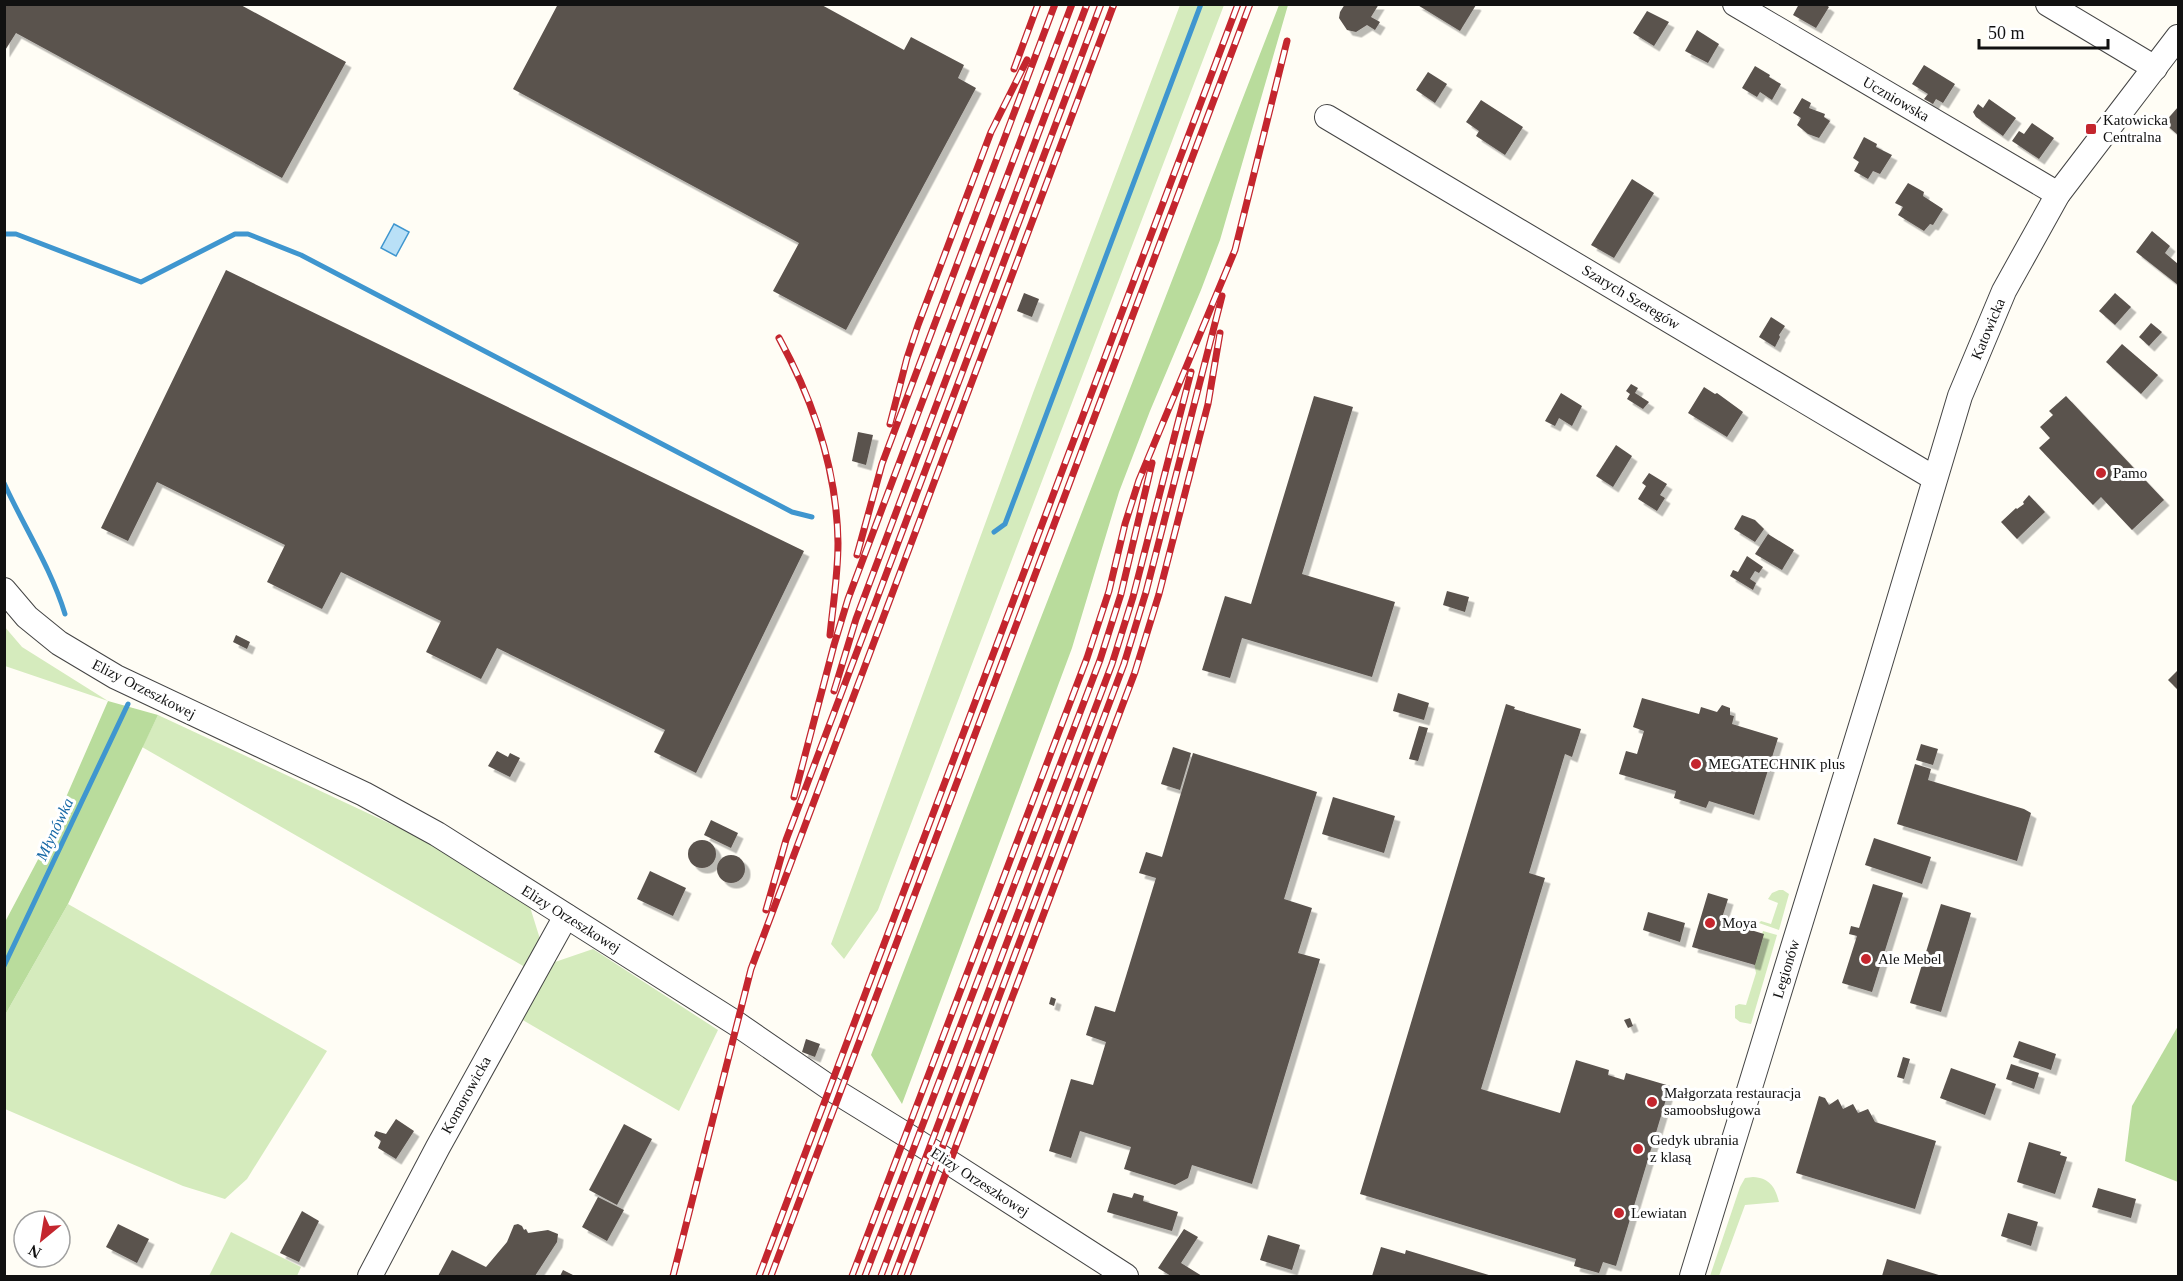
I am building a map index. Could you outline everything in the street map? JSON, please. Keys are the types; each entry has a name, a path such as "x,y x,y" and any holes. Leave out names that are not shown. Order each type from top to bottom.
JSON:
{"street":[{"name":"Uczniowska","path":"1735,4 2058,194"},
{"path":"2048,4 2155,69"},
{"name":"Katowicka","path":"1881,662 1960,396 2004,291 2058,194 2178,37"},
{"name":"Szarych Szeregów","path":"1327,117 1935,478"},
{"name":"Elizy Orzeszkowej","path":"4,590 27,617 59,643 116,677 364,794 437,834 737,1024 830,1088 1126,1276"},
{"name":"Legionów","path":"1692,1276 1881,662"},
{"name":"Komorowicka","path":"370,1276 438,1147 566,916"}],"green space":[{"path":"1180,5 1224,5 878,910 844,959 831,944 1033,393"},
{"path":"1279,5 1288,5 1220,240 1119,492 1072,648 902,1104 871,1055"},
{"path":"4,626 22,647 108,701 5,666"},
{"path":"108,701 158,715 68,904 5,1015 5,922 43,850"},
{"path":"158,715 438,846 530,907 540,939 525,967 142,747"},
{"path":"1779,890 1789,894 1779,930 1759,923 1761,921 1771,924 1778,903 1768,899 1772,893"},
{"path":"68,904 327,1051 247,1179 225,1199 183,1186 5,1109 5,1015"},
{"path":"1763,931 1777,935 1751,1024 1740,1022 1735,1018 1735,1006 1746,1005 1756,973 1754,963"},
{"path":"593,949 718,1030 679,1111 521,1019 555,962"},
{"path":"2178,1026 2178,1182 2125,1161 2132,1106"},
{"path":"1753,1177 1771,1184 1779,1202 1745,1205 1719,1276 1710,1276 1740,1187 1745,1178"},
{"path":"231,1232 301,1267 297,1276 209,1276"}],"water":[{"path":"394,224 409,232 396,256 381,248"}],"building":[{"path":"4,4 239,4 346,62 282,178 16,33 4,52"},
{"path":"558,4 820,4 904,50 911,37 964,65 958,78 976,88 846,330 773,291 799,243 513,89"},
{"path":"1345,4 1379,4 1371,17 1380,22 1375,30 1367,25 1356,32 1347,30 1339,18"},
{"path":"1416,4 1474,4 1476,5 1460,31"},
{"path":"1799,4 1825,4 1829,7 1816,28 1793,15"},
{"path":"1647,11 1669,22 1654,46 1633,33"},
{"path":"1697,30 1719,44 1708,63 1685,51"},
{"path":"1924,65 1955,84 1943,103 1936,99 1933,104 1924,99 1928,94 1912,84"},
{"path":"1755,66 1781,84 1772,100 1760,92 1757,97 1742,88"},
{"path":"1428,72 1447,84 1435,103 1416,90"},
{"path":"1802,98 1811,103 1809,108 1825,114 1824,117 1830,121 1819,138 1808,134 1797,125 1801,118 1793,113"},
{"path":"1989,99 2016,118 2003,136 1976,117 1973,112 1978,104 1983,108"},
{"path":"1481,100 1523,127 1505,155 1476,136 1479,131 1466,122"},
{"path":"2178,107 2178,135 2164,123"},
{"path":"2032,123 2054,138 2039,159 2012,141 2019,131 2024,134"},
{"path":"1864,137 1877,144 1876,147 1892,155 1880,174 1873,171 1868,179 1854,171 1859,162 1853,158"},
{"path":"1632,179 1654,193 1614,258 1591,245"},
{"path":"1908,183 1924,192 1923,196 1943,209 1933,225 1930,224 1924,231 1898,215 1903,207 1895,203"},
{"path":"2152,231 2170,246 2165,253 2178,264 2178,285 2136,252"},
{"path":"226,270 804,551 696,773 654,752 665,730 497,648 481,679 426,652 441,621 341,572 322,609 267,582 285,545 157,482 128,541 101,528"},
{"path":"1024,293 1039,299 1032,317 1017,311"},
{"path":"2115,293 2131,307 2115,325 2099,311"},
{"path":"1771,317 1785,326 1775,347 1759,337"},
{"path":"2151,323 2162,332 2149,346 2139,337"},
{"path":"2122,344 2158,375 2141,394 2106,362"},
{"path":"1631,384 1638,388 1635,393 1649,402 1643,409 1627,399 1630,394 1626,391"},
{"path":"1704,387 1717,393 1743,412 1727,437 1688,413"},
{"path":"1561,393 1582,406 1572,426 1559,418 1555,426 1545,421"},
{"path":"1314,396 1353,407 1302,574 1395,602 1372,677 1242,638 1230,678 1202,670 1225,596 1251,604"},
{"name":"Pamo","path":"2066,396 2164,500 2132,530 2101,497 2093,505 2039,448 2050,438 2040,427 2053,415 2049,411"},
{"path":"858,432 873,435 866,465 852,461"},
{"path":"1616,445 1632,456 1613,487 1596,476"},
{"path":"1649,473 1667,484 1660,495 1665,498 1657,511 1638,499 1646,486 1642,483"},
{"path":"2029,495 2045,512 2017,539 2001,522 2024,504 2023,502"},
{"path":"1742,515 1755,520 1764,529 1755,542 1734,529"},
{"path":"1768,534 1794,550 1782,570 1755,554"},
{"path":"1747,556 1763,567 1759,573 1755,571 1750,579 1756,583 1753,590 1730,576 1733,570 1738,572"},
{"path":"1447,591 1469,597 1465,612 1443,605"},
{"path":"236,635 250,642 247,649 233,642"},
{"path":"2178,670 2178,690 2168,680"},
{"path":"1398,693 1429,703 1424,720 1393,711"},
{"name":"MEGATECHNIK plus","path":"1642,698 1699,714 1701,707 1717,712 1722,705 1730,708 1730,715 1734,716 1732,724 1778,738 1754,815 1709,801 1706,808 1674,798 1676,791 1619,774 1626,751 1637,754 1644,731 1633,727"},
{"path":"1506,704 1515,707 1514,709 1581,729 1572,757 1565,754 1529,873 1545,878 1481,1089 1560,1113 1576,1060 1609,1070 1608,1075 1624,1080 1626,1073 1670,1086 1616,1266 1603,1262 1599,1273 1574,1266 1576,1259 1360,1194"},
{"path":"1419,726 1428,728 1418,761 1409,759"},
{"path":"1921,744 1938,749 1933,765 1916,760"},
{"path":"1173,747 1191,753 1180,790 1161,784"},
{"path":"497,751 508,757 510,753 520,758 510,777 488,766"},
{"path":"1193,753 1317,792 1284,899 1312,908 1298,953 1320,959 1252,1184 1192,1165 1188,1178 1175,1185 1124,1169 1131,1147 1080,1131 1071,1158 1049,1151 1071,1079 1093,1085 1106,1042 1086,1035 1095,1006 1115,1012 1156,878 1139,873 1146,852 1162,857"},
{"path":"1915,764 1931,769 1928,780 2031,813 2017,861 1897,824"},
{"path":"1333,797 1395,816 1384,853 1322,834"},
{"path":"711,820 738,833 731,848 704,835"},
{"path":"1874,838 1931,857 1922,884 1865,865"},
{"path":"702,840 712,844 716,854 712,864 702,868 692,864 688,854 692,844"},
{"path":"731,855 741,859 745,869 741,879 731,883 721,879 717,869 721,859"},
{"path":"650,871 686,888 673,916 637,899"},
{"name":"Ale Mebel","path":"1873,884 1903,893 1872,992 1842,983 1857,936 1849,934 1851,926 1859,928"},
{"path":"1708,893 1728,899 1721,921 1764,934 1755,965 1692,947"},
{"path":"1941,904 1971,913 1941,1012 1910,1003"},
{"path":"1648,912 1685,923 1680,942 1643,930"},
{"path":"1051,997 1056,999 1054,1006 1049,1004"},
{"path":"1630,1018 1633,1026 1628,1028 1624,1020"},
{"path":"806,1039 820,1044 815,1057 802,1052"},
{"path":"2019,1041 2056,1054 2051,1070 2013,1057"},
{"path":"1903,1057 1910,1059 1904,1079 1897,1077"},
{"path":"2011,1064 2039,1073 2034,1089 2006,1079"},
{"path":"1951,1068 1996,1084 1985,1115 1940,1098"},
{"path":"1819,1096 1825,1098 1829,1105 1838,1099 1843,1109 1853,1104 1858,1113 1868,1109 1875,1122 1936,1141 1915,1209 1796,1173"},
{"path":"396,1119 414,1131 396,1159 378,1148 381,1141 374,1136 376,1131 386,1134"},
{"path":"624,1124 652,1139 617,1205 589,1190"},
{"path":"2029,1142 2061,1152 2060,1155 2067,1157 2055,1194 2017,1182"},
{"path":"2098,1188 2136,1199 2131,1218 2092,1207"},
{"path":"1113,1193 1132,1198 1134,1193 1144,1196 1143,1201 1178,1212 1172,1231 1107,1212"},
{"path":"598,1197 624,1210 607,1241 582,1227"},
{"path":"302,1211 319,1221 299,1262 280,1253"},
{"path":"2008,1213 2038,1222 2031,1246 2001,1236"},
{"path":"118,1224 149,1239 137,1263 106,1247"},
{"path":"518,1224 528,1233 548,1230 558,1234 557,1242 535,1276 438,1276 452,1250 486,1267 507,1242 514,1225"},
{"path":"1184,1229 1198,1237 1181,1263 1202,1276 1171,1276 1158,1268"},
{"path":"1268,1235 1300,1245 1292,1270 1260,1260"},
{"path":"1381,1247 1405,1254 1406,1250 1492,1276 1372,1276"},
{"path":"1887,1259 1942,1276 1882,1276"},
{"path":"563,1270 575,1276 560,1276"}],"waterway":[{"path":"994,532 1005,524 1201,4"},
{"path":"4,234 16,234 141,282 235,234 248,234 301,255 792,512 812,517"},
{"name":"Młynówka","path":"4,483 45,564 65,614"},
{"name":"Młynówka","path":"4,966 128,704"}],"railway":[{"path":"1014,69 1038,4"},
{"path":"857,555 882,464 1055,4"},
{"path":"794,797 848,599 1072,4"},
{"path":"834,691 856,619 1087,4"},
{"path":"766,910 786,840 1101,4"},
{"path":"673,1276 751,969 1114,4"},
{"path":"759,1276 1238,4"},
{"path":"771,1276 1250,4"},
{"path":"852,1276 1087,658 1109,591 1125,524 1139,480 1235,250 1287,41"},
{"path":"890,424 918,325 991,132 1027,60"},
{"path":"894,1276 1124,664 1146,592 1222,296"},
{"path":"907,1276 1135,672 1159,594 1208,404 1220,333"},
{"path":"779,338 813,412 833,489 837,516 838,555 830,635"},
{"path":"881,1276 1112,664 1133,597 1191,372"},
{"path":"865,1276 1100,660 1121,594 1152,463"}],"place":[{"name":"Katowicka Centralna","path":"2091,129"},
{"name":"Pamo","path":"2101,473"},
{"name":"MEGATECHNIK plus","path":"1696,764"},
{"name":"Moya","path":"1710,923"},
{"name":"Ale Mebel","path":"1866,959"},
{"name":"Małgorzata restauracja samoobsługowa","path":"1652,1102"},
{"name":"Gedyk ubrania z klasą","path":"1638,1149"},
{"name":"Lewiatan","path":"1619,1213"}]}
